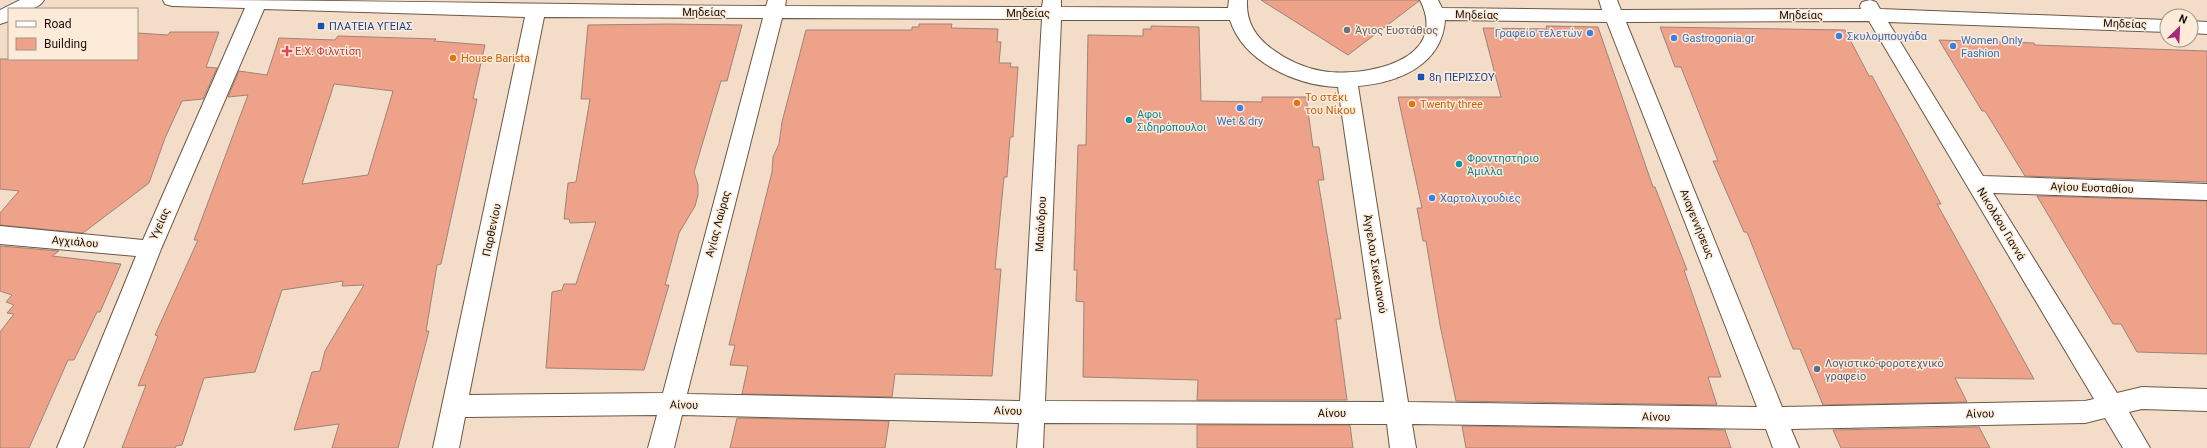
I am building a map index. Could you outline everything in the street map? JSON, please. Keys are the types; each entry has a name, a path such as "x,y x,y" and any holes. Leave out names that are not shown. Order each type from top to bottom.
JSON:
{"street":[{"path":"19,8 35,0"},
{"name":"Μηδείας","path":"172,0 536,11 559,6 1237,7"},
{"name":"Υγείας","path":"70,448 150,249 257,3"},
{"name":"Αγίας Λαύρας","path":"661,448 671,404 775,6"},
{"name":"Μαιάνδρου","path":"1030,448 1052,7"},
{"path":"1237,7 1244,31 1260,50 1284,66 1314,76 1347,80 1380,77 1408,66 1427,49 1434,34 1432,7"},
{"name":"Μηδείας","path":"1432,7 1870,7 2159,25"},
{"name":"Νικολάου Γιαννά","path":"1870,7 2137,448"},
{"name":"Αναγεννήσεως","path":"1611,8 1786,448"},
{"name":"Παρθενίου","path":"446,448 536,11"},
{"name":"Άγγελου Σικελιανού","path":"1347,80 1403,448"},
{"name":"Αγίου Ευσταθίου","path":"1977,184 2207,192"},
{"name":"Αγχιάλου","path":"0,235 150,249"},
{"name":"Αίνου","path":"455,406 671,404 1032,412 1398,413 1774,418 2085,412 2142,398 2207,400"}],"building":[{"name":"Άγιος Ευστάθιος","path":"1261,0 1419,0 1419,1 1348,55"},
{"path":"919,24 952,24 951,28 998,29 997,42 1001,42 999,63 1011,63 1010,67 1018,67 1013,137 1010,137 1007,177 1004,177 995,269 1001,269 992,376 895,374 892,397 742,394 748,366 730,365 735,345 729,345 772,172 773,157 779,144 782,122 806,30 912,30 912,27 919,27"},
{"path":"588,25 742,25 727,81 721,81 694,172 698,185 698,195 695,206 679,233 665,285 669,285 644,370 546,368 552,292 562,290 564,284 576,284 596,222 570,223 569,219 564,219 568,183 576,182 590,99 581,99"},
{"path":"1151,26 1199,27 1201,101 1262,102 1262,97 1306,97 1313,147 1319,147 1324,180 1318,180 1341,319 1336,319 1347,400 1197,400 1198,380 1083,377 1084,302 1076,301 1077,270 1074,270 1078,145 1086,145 1088,35 1143,36 1143,29 1151,29"},
{"path":"1546,26 1598,27 1653,187 1655,187 1687,270 1684,270 1721,377 1708,377 1717,405 1456,401 1440,325 1426,241 1423,241 1417,208 1422,208 1398,97 1501,97 1483,28 1547,29"},
{"path":"1660,27 1845,30 1869,76 1872,76 1941,204 1937,204 2034,379 1955,378 1967,402 1823,405 1800,349 1793,349 1747,232 1744,232 1713,161 1718,161 1681,67 1675,67"},
{"path":"170,32 219,32 206,67 217,68 203,99 182,101 165,138 149,183 83,233 0,225 0,213 19,191 0,189 0,59 138,60 138,33 168,35"},
{"path":"338,36 436,39 434,41 485,45 473,99 477,99 441,264 437,265 426,331 429,331 398,448 332,448 339,424 294,430 312,372 320,371 325,351 364,285 342,286 343,281 282,290 255,372 204,378 182,445 176,446 175,448 122,448 146,385 138,386 158,336 155,335 198,240 194,240 248,95 228,97 239,71 267,75 279,38 335,40","holes":["334,84 393,91 368,175 302,184"]},
{"path":"1939,40 2207,51 2207,182 2025,176 1985,111 1982,111"},
{"path":"2037,196 2207,201 2207,354 2137,352 2121,324 2113,324"},
{"path":"0,246 59,251 52,256 121,264 100,312 97,312 74,360 68,360 29,448 0,448 0,332 14,314 7,313 14,305 6,302 12,295 0,291"},
{"path":"737,418 889,421 885,448 730,448"},
{"path":"1197,425 1350,425 1353,448 1197,448"},
{"path":"1462,426 1725,430 1731,448 1466,448"},
{"path":"1979,427 1990,448 1841,448 1833,430"}],"place":[{"name":"ΠΛΑΤΕΙΑ ΥΓΕΙΑΣ","path":"321,26"},
{"name":"Άγιος Ευστάθιος","path":"1347,30"},
{"name":"Γραφείο τελετών","path":"1590,33"},
{"name":"Σκυλομπουγάδα","path":"1839,36"},
{"name":"Gastrogonia.gr","path":"1674,38"},
{"name":"Women Only Fashion","path":"1953,46"},
{"name":"Ε.Χ. Φιλντίση","path":"287,51"},
{"name":"House Barista","path":"453,58"},
{"name":"8η ΠΕΡΙΣΣΟΥ","path":"1421,77"},
{"name":"Το στέκι του Νίκου","path":"1297,103"},
{"name":"Twenty three","path":"1412,104"},
{"name":"Wet & dry","path":"1240,108"},
{"name":"Αφοι Σιδηρόπουλοι","path":"1129,120"},
{"name":"Φροντηστήριο Άμιλλα","path":"1459,164"},
{"name":"Χαρτολιχουδιές","path":"1432,198"},
{"name":"Λογιστικό-φοροτεχνικό γραφείο","path":"1817,369"}]}
